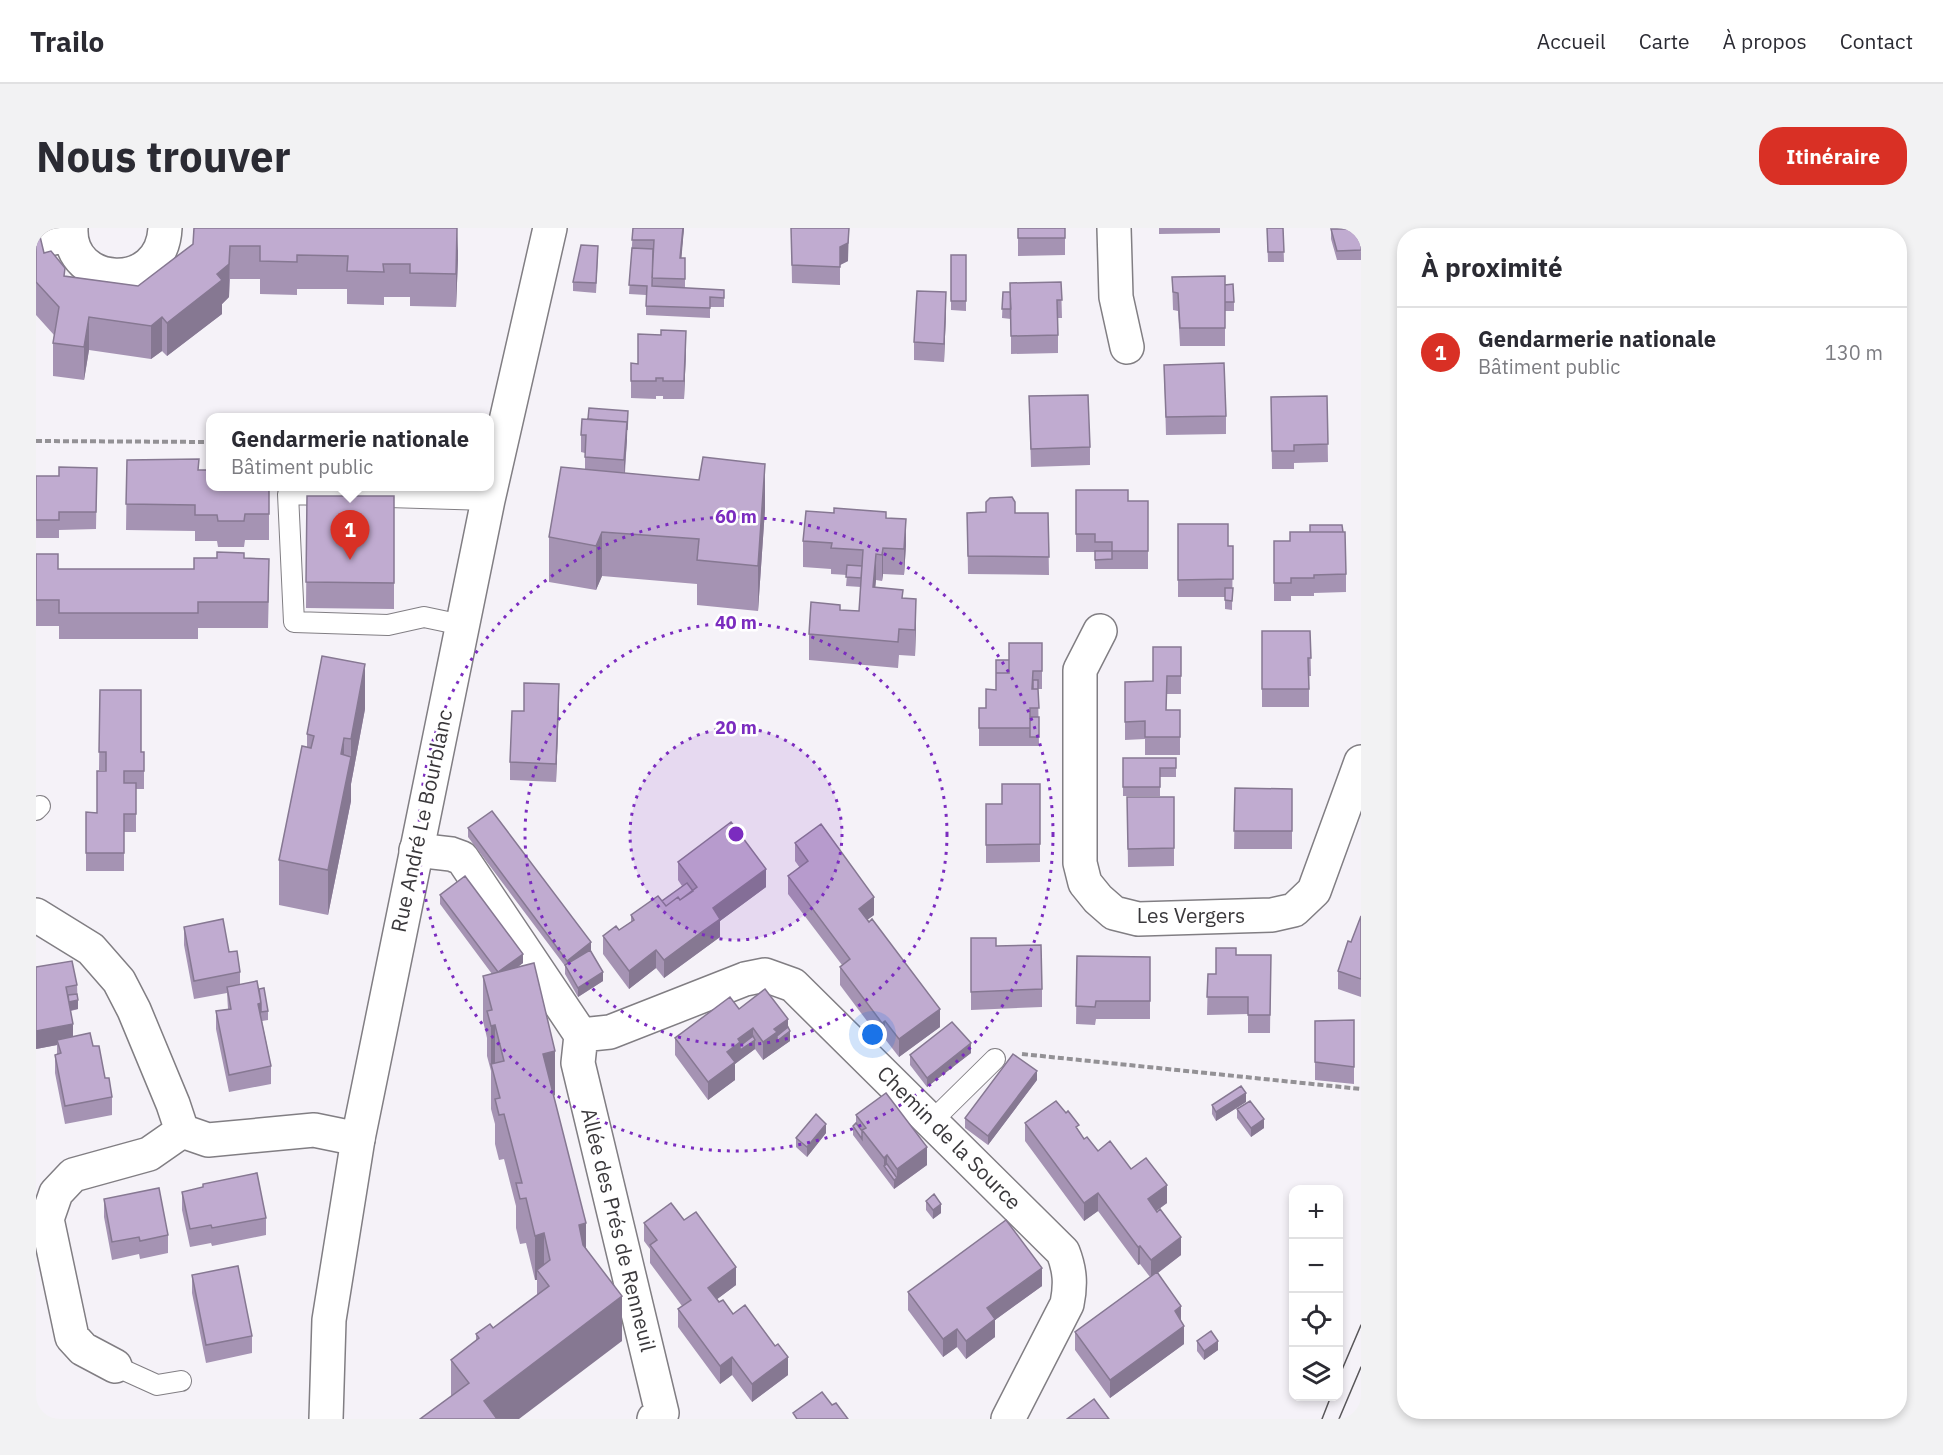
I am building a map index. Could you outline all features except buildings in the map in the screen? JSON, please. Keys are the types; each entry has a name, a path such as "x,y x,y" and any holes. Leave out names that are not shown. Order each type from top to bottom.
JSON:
{"street":[{"path":"36,242 71,231 75,249 84,262 97,272 112,276 128,275 143,270 155,259 162,246 165,228"},
{"name":"Rue André Le Bourblanc","path":"494,474 550,228"},
{"path":"1114,228 1116,297 1126,347"},
{"name":"Rue André Le Bourblanc","path":"326,1419 329,1320 358,1139 490,491"},
{"name":"Les Vergers","path":"1100,631 1080,670 1080,863 1085,883 1114,913 1138,919 1272,915 1294,910 1314,891 1361,762"},
{"path":"416,850 451,854 462,858 581,1035"},
{"path":"36,915 91,949 119,981 134,1011 182,1131"},
{"name":"Chemin de la Source","path":"581,1035 610,1032 745,979 765,975 794,984 1063,1251 1070,1269 1067,1304 1008,1419"},
{"name":"Allée des Prés de Renneuil","path":"581,1035 578,1064 663,1417"},
{"path":"182,1131 208,1140 314,1130 358,1139"},
{"path":"115,1366 83,1349 72,1337 47,1219 56,1193 73,1175 149,1154 182,1131"}],"lane":[{"path":"462,625 424,617 388,625 294,622 288,494 488,500"},
{"path":"932,1121 995,1059"},
{"path":"115,1366 157,1385 180,1381"}],"path":[{"path":"36,441 206,441"},
{"path":"995,1059 1020,1053 1361,1089"}],"tram line":[{"path":"1343,1367 1361,1325"},
{"path":"1339,1419 1361,1367"},
{"path":"1322,1419 1329,1401"}],"place":[{"name":"Gendarmerie nationale","path":"350,560"}]}
